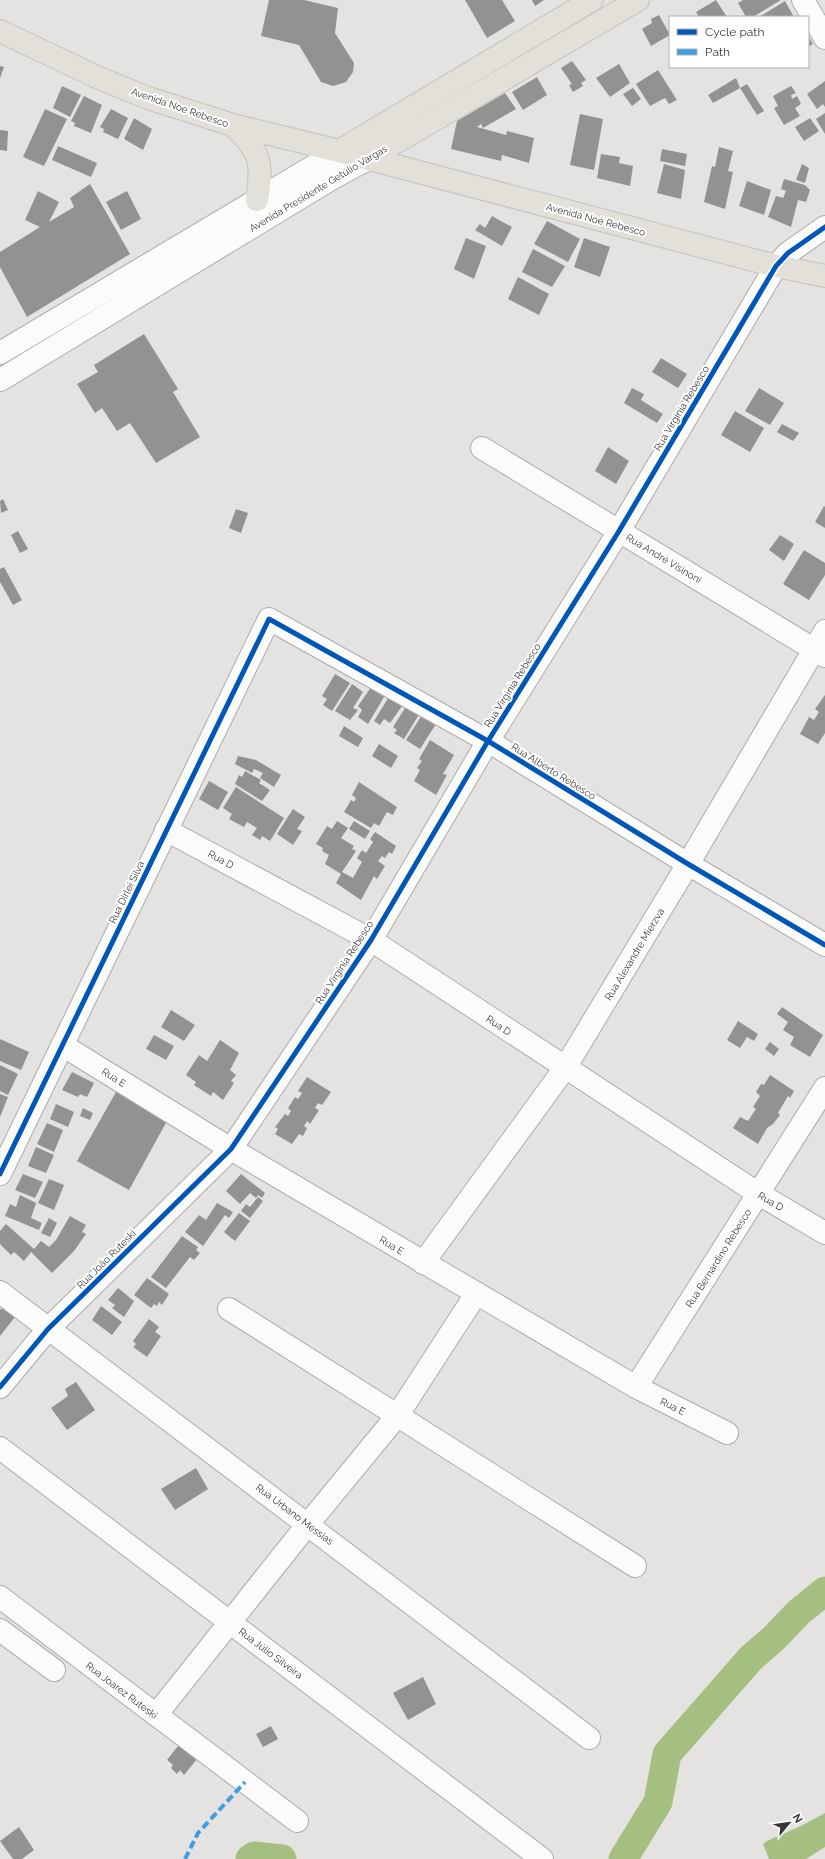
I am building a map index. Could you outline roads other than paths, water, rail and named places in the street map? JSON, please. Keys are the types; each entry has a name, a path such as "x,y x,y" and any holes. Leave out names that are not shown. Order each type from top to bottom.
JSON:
{"main road":[{"name":"Avenida Presidente Getúlio Vargas","path":"339,151 592,0"},
{"name":"Avenida Presidente Getúlio Vargas","path":"368,159 638,0"},
{"name":"Avenida Noe Rebesco","path":"0,31 99,78 148,98 233,125 368,159"},
{"path":"233,125 256,151 260,166 257,200"},
{"name":"Avenida Noé Rebesco","path":"368,159 776,266 825,276"}],"street":[{"path":"803,0 825,38"},
{"name":"Avenida Presidente Getúlio Vargas","path":"0,352 339,151"},
{"name":"Avenida Presidente Getúlio Vargas","path":"0,380 324,184 368,159"},
{"name":"Rua Virginia Rebesco","path":"231,1149 371,940 488,741 619,531 776,266 788,253 825,227"},
{"path":"46,325 58,345"},
{"name":"Rua André Visinoni","path":"482,448 819,652"},
{"name":"Rua Alberto Rebesco","path":"270,619 488,741 688,864 825,945"},
{"name":"Rua Dirlei Silva","path":"0,1174 166,830 270,619"},
{"name":"Rua Alexandre Mierzva","path":"423,1263 565,1068 688,864 819,652 825,631"},
{"name":"Rua D","path":"166,830 371,940 759,1194 825,1232"},
{"name":"Rua E","path":"62,1045 231,1149 476,1294 636,1387 727,1433"},
{"name":"Rua Bernardino Rebesco","path":"636,1387 825,1088"},
{"name":"Rua João Ruteski","path":"0,1387 48,1329 231,1149"},
{"name":"Rua Urbano Messias","path":"0,1292 589,1738"},
{"path":"156,1715 308,1524 397,1416 476,1294"},
{"path":"229,1309 635,1566"},
{"name":"Rua Júlio Silveira","path":"0,1448 542,1859"},
{"name":"Rua Joarez Ruteski","path":"0,1597 297,1821"},
{"path":"1,1632 54,1670"}],"waterway":[{"path":"623,1859 658,1802 667,1754 751,1658 773,1639 799,1612 825,1591"},
{"path":"250,1859 254,1856 282,1859"}]}
